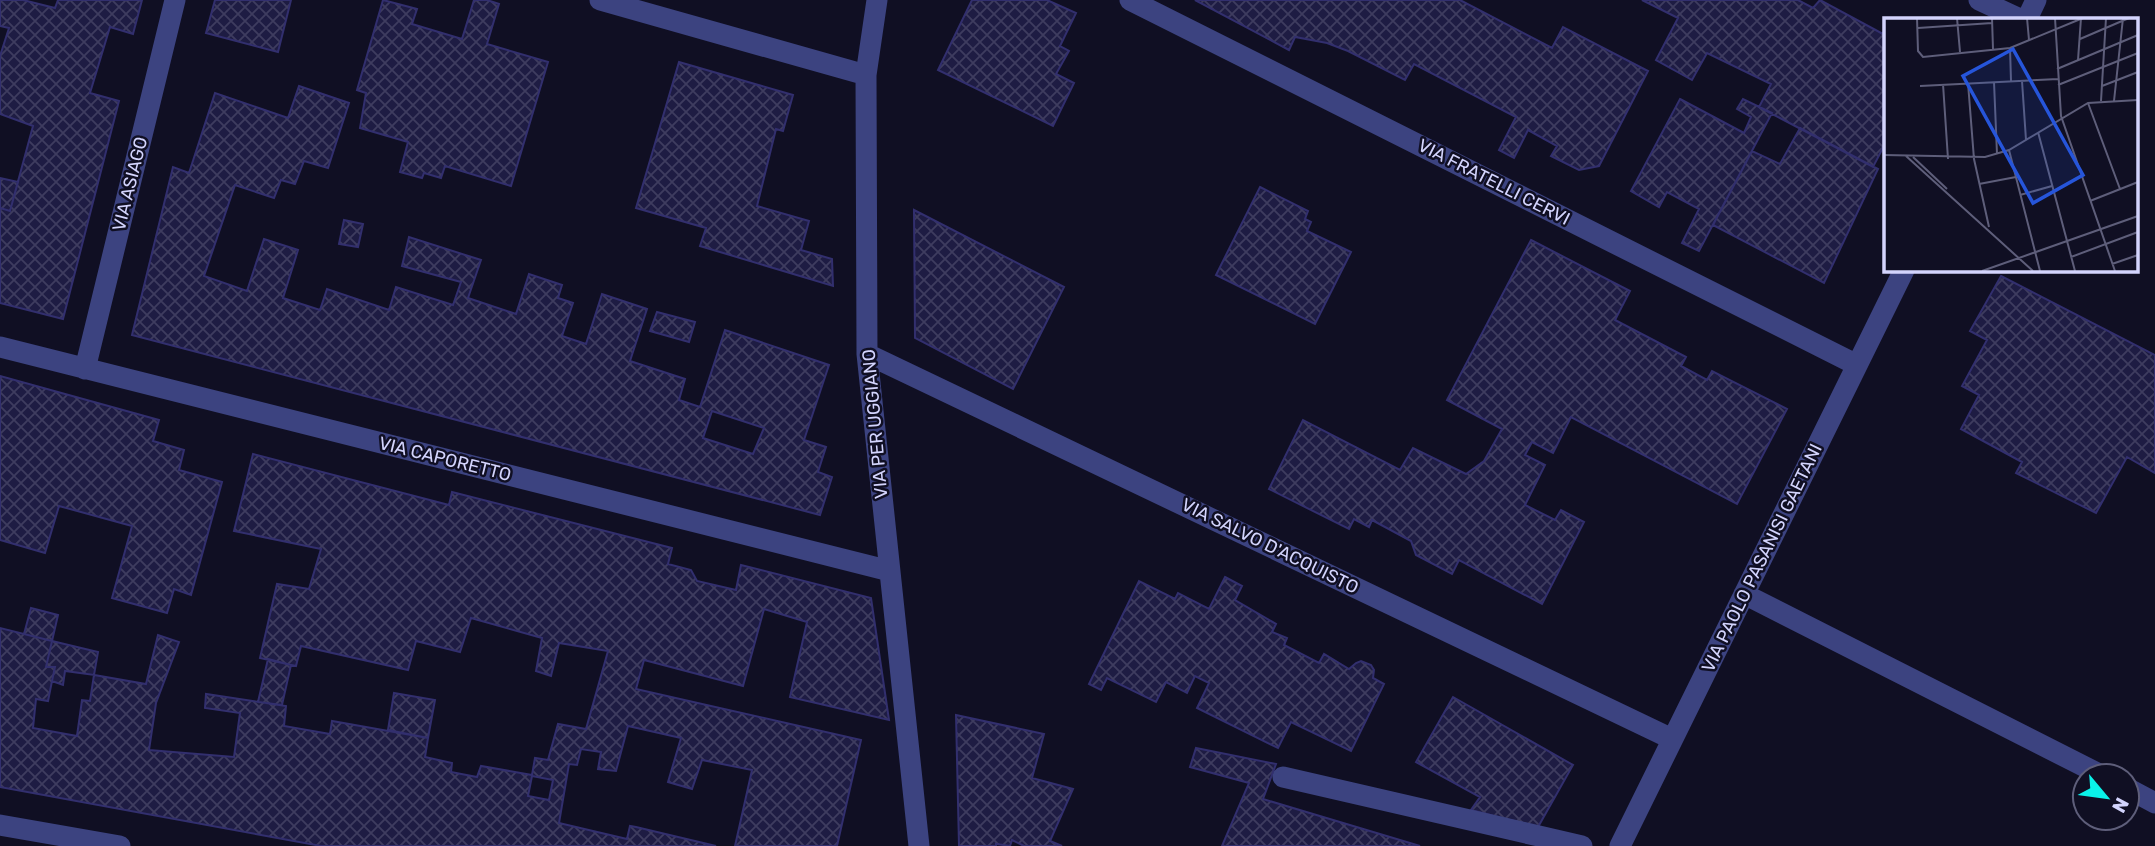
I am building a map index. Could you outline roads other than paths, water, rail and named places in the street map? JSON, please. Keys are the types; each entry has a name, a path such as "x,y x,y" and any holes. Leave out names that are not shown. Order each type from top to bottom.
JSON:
{"street":[{"name":"VIA ASIAGO","path":"85,369 175,0"},
{"path":"600,0 866,75"},
{"name":"VIA PER UGGIANO","path":"877,0 866,75 867,354 919,846"},
{"name":"VIA FRATELLI CERVI","path":"1130,0 1857,365"},
{"path":"1979,0 2018,18"},
{"path":"2027,18 2036,0"},
{"name":"VIA PAOLO PASANISI GAETANI","path":"1620,846 1904,271"},
{"name":"VIA CAPORETTO","path":"0,347 890,571"},
{"name":"VIA SALVO D'ACQUISTO","path":"867,354 1672,739"},
{"path":"1744,594 2074,762"},
{"path":"1283,777 1582,846"},
{"path":"0,825 120,846"}]}
